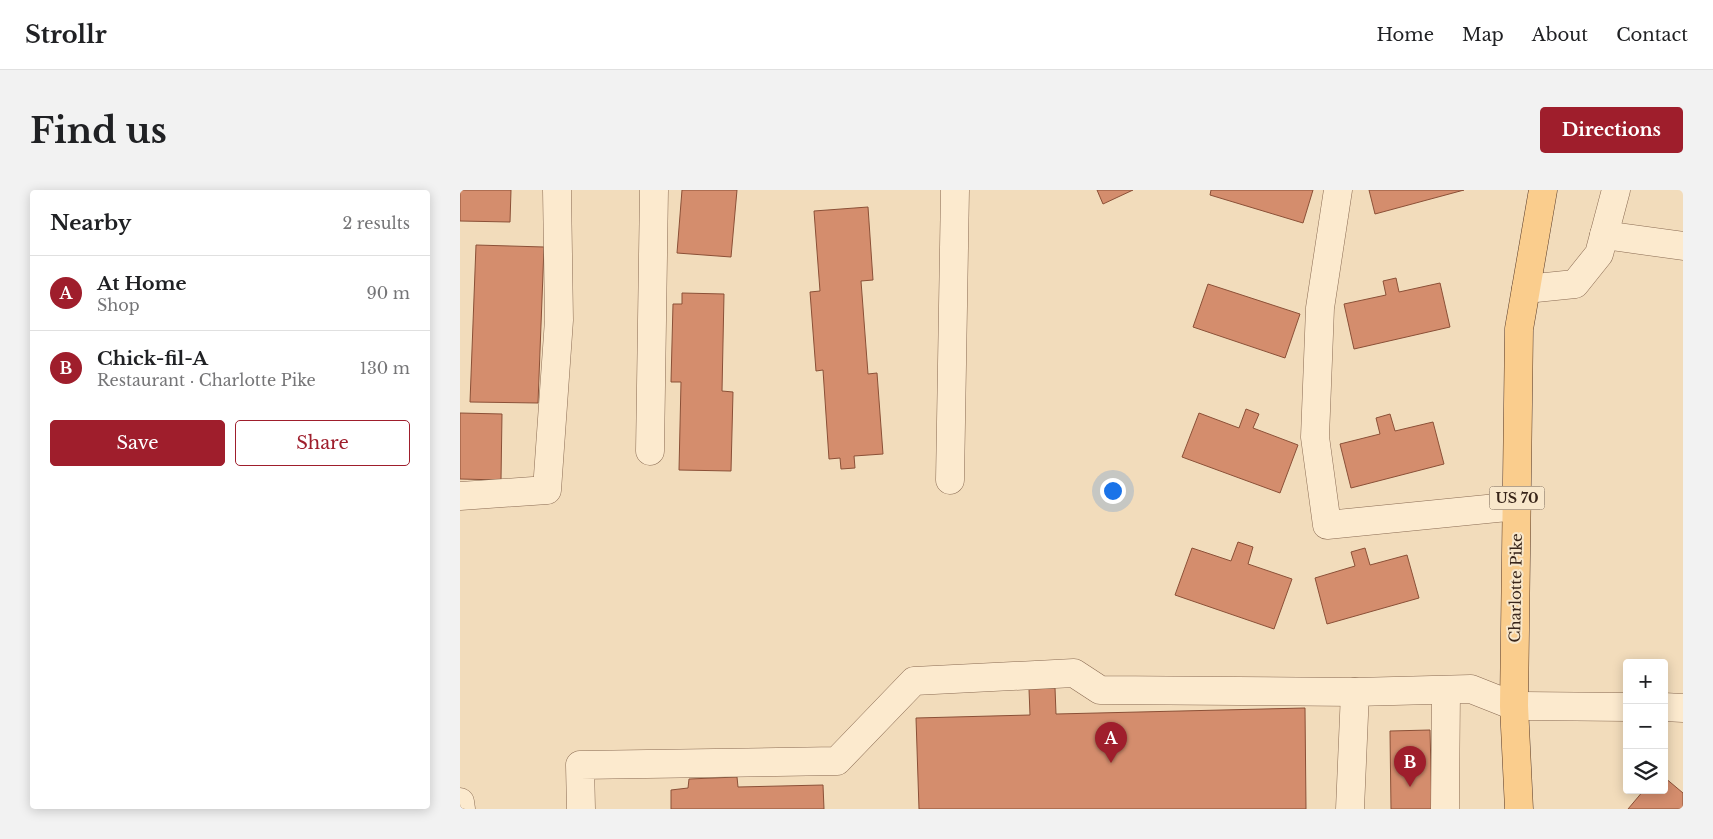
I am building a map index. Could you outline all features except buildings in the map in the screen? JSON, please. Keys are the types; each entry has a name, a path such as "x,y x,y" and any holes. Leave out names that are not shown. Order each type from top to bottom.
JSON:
{"main road":[{"name":"Charlotte Pike","path":"1519,809 1514,706 1518,330 1543,190"}],"street":[{"path":"460,496 547,490 559,320 557,190"},
{"path":"650,451 654,190"},
{"path":"950,480 956,190"},
{"path":"1338,190 1320,308 1315,437 1327,525 1516,506"},
{"path":"1526,289 1575,284 1599,254 1616,190"},
{"path":"1604,234 1683,246"},
{"path":"581,809 580,765 837,761 914,681 1074,673 1100,690 1355,692 1470,689 1514,706 1623,707"},
{"path":"1445,809 1446,691"},
{"path":"1350,809 1355,692"},
{"path":"1668,707 1683,708"},
{"path":"460,802 461,809"}],"place":[{"name":"At Home","path":"1111,763"},
{"name":"Chick-fil-A","path":"1410,787"}]}
